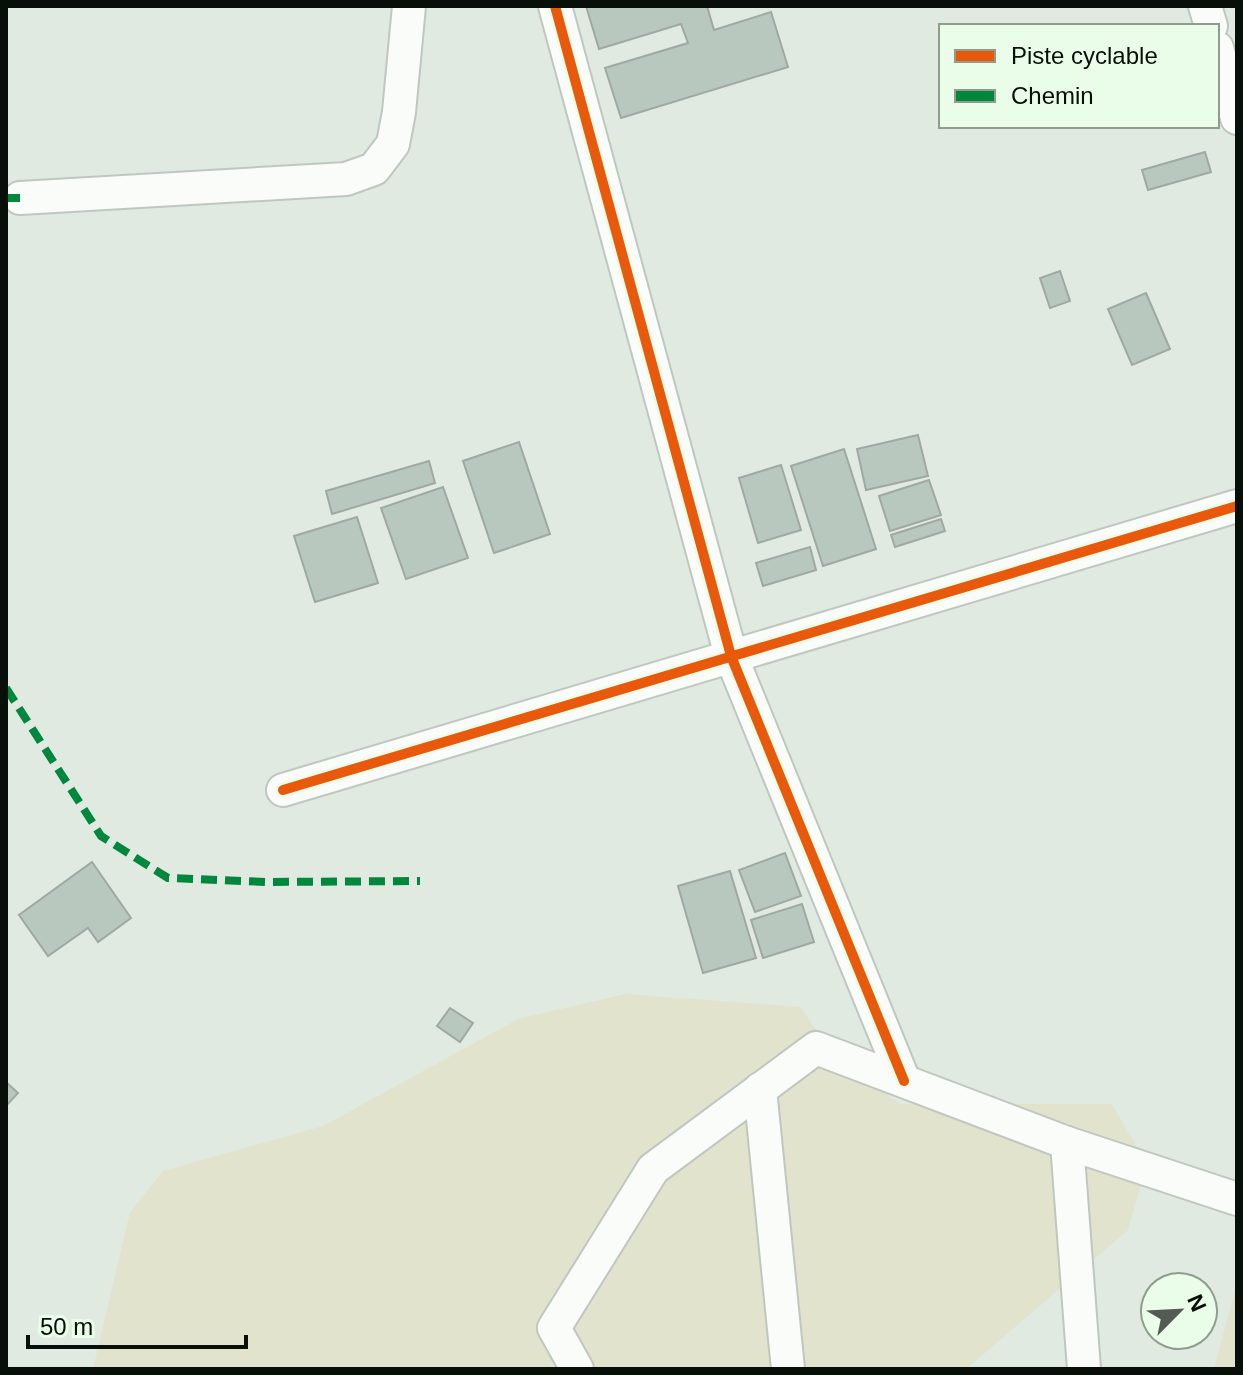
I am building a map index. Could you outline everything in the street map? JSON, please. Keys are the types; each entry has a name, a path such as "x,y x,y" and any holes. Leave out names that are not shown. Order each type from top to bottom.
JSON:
{"street":[{"path":"20,198 346,179 374,169 393,144 409,6"},
{"path":"555,6 731,656 904,1081"},
{"path":"1219,55 1237,118"},
{"path":"283,790 1237,506"},
{"path":"577,1369 554,1328 653,1169 816,1048 1067,1143 1237,1199"},
{"path":"760,1089 788,1369"},
{"path":"1067,1143 1084,1369"}],"green space":[{"path":"625,994 801,1007 829,1051 900,1104 1112,1104 1147,1165 1128,1230 966,1369 93,1369 130,1212 163,1171 323,1126 518,1019"},
{"path":"1237,1283 1237,1369 1214,1369"}],"building":[{"path":"586,6 707,6 714,30 771,12 788,67 621,118 605,68 688,43 681,24 599,49"},
{"path":"1205,152 1211,172 1148,190 1142,170"},
{"path":"1060,271 1070,301 1050,308 1040,278"},
{"path":"1146,293 1170,349 1132,365 1108,309"},
{"path":"918,435 928,476 866,490 857,449"},
{"path":"519,442 550,534 494,553 463,461"},
{"path":"844,449 876,549 823,566 791,466"},
{"path":"429,461 435,483 332,514 326,491"},
{"path":"781,465 801,530 758,543 739,478"},
{"path":"929,480 941,515 890,531 879,496"},
{"path":"443,487 468,558 406,579 381,508"},
{"path":"357,517 378,583 315,602 294,536"},
{"path":"941,519 945,531 895,547 891,535"},
{"path":"810,547 816,570 763,586 756,563"},
{"path":"785,853 801,896 755,912 739,870"},
{"path":"92,862 131,918 98,942 88,928 48,956 19,915"},
{"path":"730,871 756,958 703,973 678,886"},
{"path":"802,904 814,942 763,958 751,920"},
{"path":"450,1008 473,1023 460,1042 437,1026"},
{"path":"6,1082 18,1093 6,1106"}],"marked path":[{"path":"6,198 20,198"},
{"path":"6,688 101,836 168,878 268,882 420,881"}],"cycle path":[{"path":"555,6 731,656 904,1081"},
{"path":"283,790 1237,506"}]}
